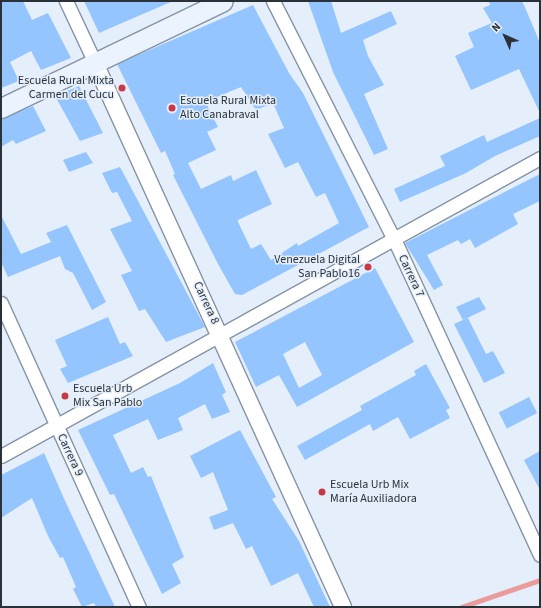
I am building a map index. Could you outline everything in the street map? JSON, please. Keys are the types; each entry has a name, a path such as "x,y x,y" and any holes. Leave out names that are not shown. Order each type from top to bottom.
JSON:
{"main road":[{"path":"1,108 223,1"}],"street":[{"name":"Carrera 8","path":"66,1 221,334 343,607"},
{"name":"Carrera 7","path":"273,1 394,239 540,555"},
{"path":"1,456 540,158"},
{"name":"Carrera 9","path":"1,303 139,607"}],"building":[{"path":"1,1 23,1 32,20 48,13 71,58 41,70 31,51 10,62 19,81 1,88"},
{"path":"84,1 173,1 99,33"},
{"path":"308,1 331,1 341,33 391,11 397,24 363,40 368,56 384,85 364,94 388,149 374,155 333,72"},
{"path":"489,1 522,1 540,43 540,113 519,69 471,90 455,56 474,47 468,33 492,23 483,8 490,5"},
{"path":"253,5 289,73 303,93 369,227 242,295 235,294 218,264 173,175 175,174 165,151 161,153 117,64","holes":["241,87 256,110 273,103 284,128 268,134 285,168 298,162 316,197 325,193 339,223 298,246 297,243 271,260 261,244 251,249 238,222 238,220 272,204 256,170 233,181 231,175 201,189 188,163 216,150 207,132 218,127 207,105 218,100 217,97"]},
{"path":"79,86 103,133 80,141 55,96"},
{"path":"33,106 46,131 16,144 13,140 1,147 1,119"},
{"path":"540,118 540,136 495,156 466,173 400,202 394,189 445,166 440,156 484,135 487,142"},
{"path":"86,152 93,163 69,172 63,160"},
{"path":"120,167 205,327 166,342 145,309 139,311 121,275 132,271 110,229 132,221 117,192 112,193 102,173"},
{"path":"540,174 540,201 513,214 518,224 475,248 470,239 461,244 458,240 427,255 443,285 434,290 405,243"},
{"path":"1,215 21,254 51,242 46,233 67,225 106,302 92,310 73,273 65,269 60,256 8,277 1,262"},
{"path":"375,268 414,342 297,407 279,375 256,387 235,342","holes":["305,342 322,375 299,388 283,354"]},
{"path":"479,297 486,309 463,320 456,307"},
{"path":"108,317 120,344 125,342 133,356 68,383 60,369 67,366 55,340"},
{"path":"468,318 486,354 493,351 505,373 484,383 454,324"},
{"path":"213,363 226,392 222,395 230,412 212,419 205,404 178,418 183,430 158,440 148,419 113,435 131,473 143,467 148,477 151,476 184,557 172,564 181,583 162,594 114,494 110,495 78,430 180,383"},
{"path":"426,364 450,408 446,410 450,418 410,439 398,417 373,431 370,424 305,460 297,446 362,410 360,406 416,375 414,371"},
{"path":"529,397 537,413 507,428 499,412"},
{"path":"240,430 276,497 272,499 299,541 330,607 314,607 298,573 271,586 252,546 246,549 233,523 214,530 209,517 228,510 213,472 201,478 190,456"},
{"path":"540,451 540,490 524,460"},
{"path":"44,453 115,607 96,607 94,603 82,607 73,589 76,587 63,557 60,558 48,536 32,498 1,518 1,475"}],"waterway":[{"path":"461,607 540,580"}],"place":[{"name":"Escuela Rural Mixta Carmen del Cucu","path":"122,88"},
{"name":"Escuela Rural Mixta Alto Canabraval","path":"172,108"},
{"name":"Venezuela Digital San Pablo16","path":"368,267"},
{"name":"Escuela Urb Mix San Pablo","path":"65,396"},
{"name":"Escuela Urb Mix María Auxiliadora","path":"322,492"}]}
